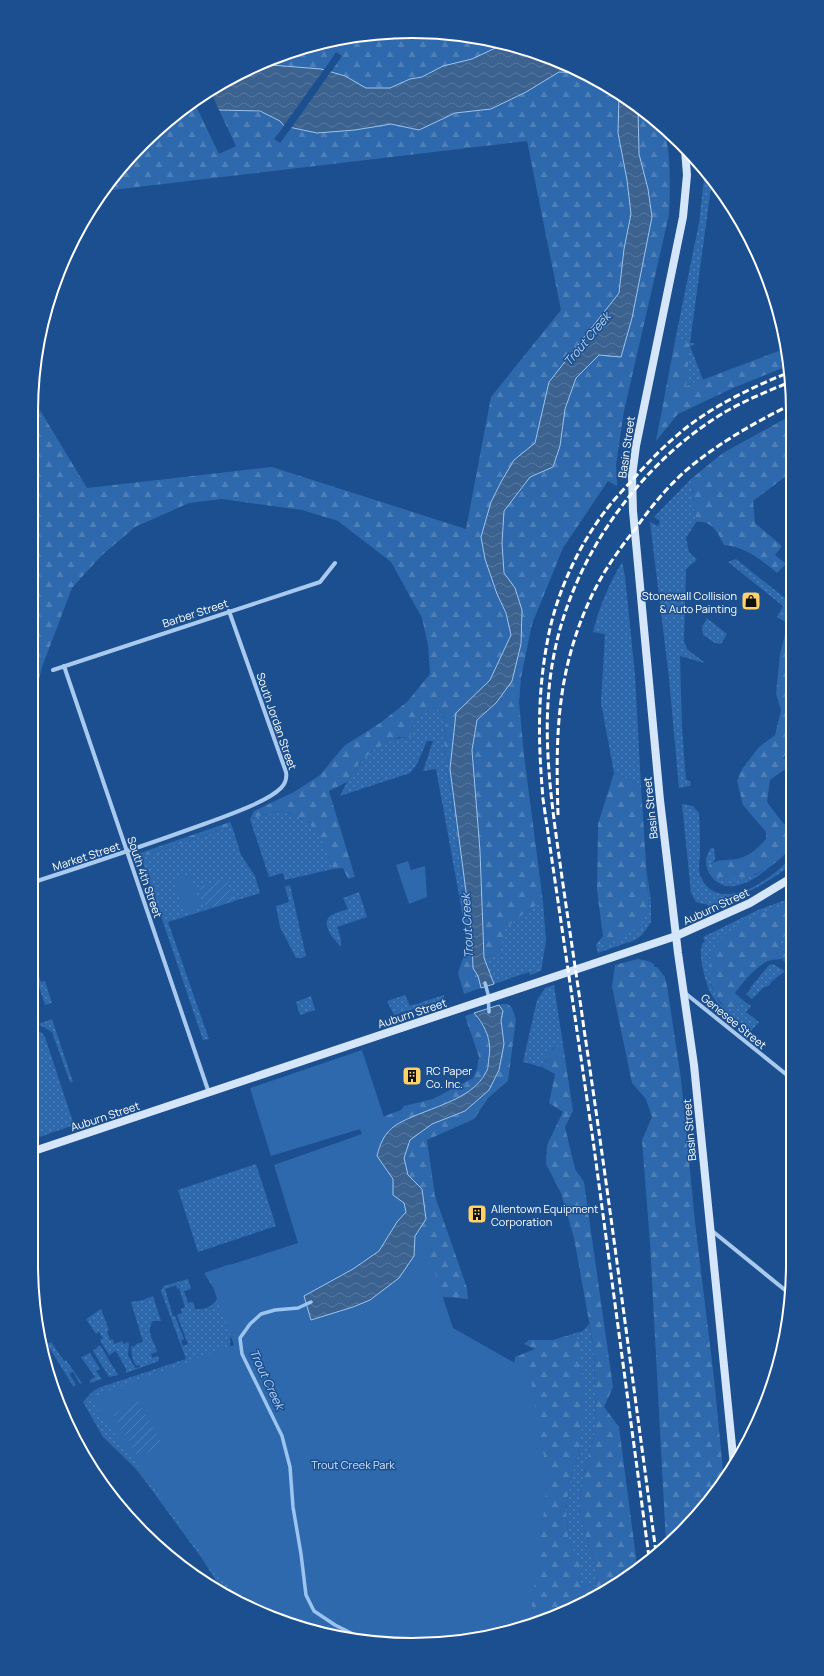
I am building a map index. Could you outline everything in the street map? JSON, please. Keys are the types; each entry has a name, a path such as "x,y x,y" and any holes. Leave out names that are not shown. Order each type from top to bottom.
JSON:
{"main road":[{"name":"Basin Street","path":"686,158 687,175 683,218 640,425 632,476 633,511 660,800 676,936 694,1065 733,1456"},
{"name":"Auburn Street","path":"38,1150 676,936 750,903 786,881"}],"street":[{"name":"Barber Street","path":"53,670 320,582 335,563"},
{"name":"South Jordan Street","path":"229,611 286,772 287,779 282,787 274,794 237,812"},
{"name":"South 4th Street","path":"64,666 209,1093"},
{"name":"Market Street","path":"38,881 127,852 237,812"},
{"name":"Genesee Street","path":"684,992 786,1074"},
{"path":"710,1229 785,1290"}],"green space":[{"path":"412,38 461,41 496,48 472,59 443,66 422,77 410,79 390,88 366,88 345,76 331,72 342,56 336,52 324,70 271,65 339,45 388,39"},
{"path":"559,72 568,72 599,88 619,100 618,133 627,180 631,214 624,249 619,293 549,382 535,443 514,460 491,502 497,594 506,613 511,635 490,680 468,702 450,769 472,938 473,967 478,976 481,988 464,994 458,973 470,937 444,743 446,723 440,711 435,707 421,716 413,726 410,738 399,737 373,750 358,765 347,782 329,791 355,877 348,879 343,868 333,869 323,842 308,821 290,813 279,811 250,819 254,811 294,792 320,775 344,746 380,723 407,702 430,674 428,645 422,618 391,562 338,521 302,510 222,499 189,503 135,527 101,556 72,588 42,667 38,684 38,407 87,488 272,467 466,529 491,397 561,310 527,141 112,190 108,195 131,165 165,131 196,106 219,154 236,146 219,110 254,111 272,116 279,120 284,126 274,139 280,143 291,128 317,133 355,130 391,124 419,130 455,113 492,109 526,92"},
{"path":"638,114 666,138 670,170 669,215 624,411 616,465 617,486 608,481 563,548 532,624 521,678 519,702 524,755 543,902 528,910 506,928 498,956 484,958 480,851 472,750 477,720 496,703 512,681 515,588 504,573 502,543 504,511 530,477 553,467 560,446 565,409 576,378 599,355 652,217 648,189 639,154"},
{"path":"704,179 711,187 690,343 675,341 699,223"},
{"path":"675,341 690,343 686,386 781,350 783,368 733,388 678,414 656,441"},
{"path":"690,343 694,343 694,345 690,346 703,380 685,386"},
{"path":"786,418 786,476 753,501 755,523 782,546 775,555 786,564 777,573 746,551 724,545 717,532 710,525 702,522 696,522 691,479 723,453"},
{"path":"691,479 696,522 686,538 689,552 697,560 686,570 684,641 687,649 705,663 680,656 682,728 686,780 691,782 690,786 679,788 669,678 650,522 658,526 660,521 654,517"},
{"path":"736,559 786,599 786,622 777,617 783,606 728,562"},
{"path":"622,562 625,576 635,675 641,785 614,773 601,703 605,634 593,632 605,596"},
{"path":"707,618 727,634 721,644 715,643 703,635 702,627"},
{"path":"786,631 786,755 783,758 786,761 786,769 770,780 767,802 786,826 786,852 766,869 754,874 731,878 719,877 709,873 709,865 719,861 741,858 756,849 766,839 766,832 743,805 737,781 742,769 759,747 775,735 781,710 776,694 780,654"},
{"path":"435,707 443,715 446,723 444,743 470,937 468,944 436,769 423,771 433,741 427,741 417,764 410,773 340,796 351,775 367,756 387,742 398,738 410,738 415,722"},
{"path":"614,773 641,785 649,910 639,927 616,940 596,945 603,936 597,890 598,824"},
{"path":"682,804 693,806 699,813 699,870 700,875 708,887 719,893 732,894 746,890 760,883 786,862 786,868 765,883 713,908 708,908 708,905 696,902 691,893"},
{"path":"279,811 303,818 314,827 324,844 333,869 285,880 283,873 269,877 250,819"},
{"path":"230,822 232,826 141,857 140,853"},
{"path":"232,826 241,855 255,876 260,893 168,922 209,1039 203,1040 141,857"},
{"path":"711,848 714,848 715,860 709,865 755,875 772,865 750,881 739,885 726,886 714,880 707,868 707,854"},
{"path":"408,861 411,870 425,866 427,897 409,904 396,865"},
{"path":"647,872 651,903 651,922 642,935 635,940 598,953 596,945 616,940 649,910"},
{"path":"191,875 201,908 184,913 174,880"},
{"path":"226,878 234,901 207,909 199,887"},
{"path":"290,885 306,956 301,958 296,958 280,927 276,906 289,902 285,887"},
{"path":"359,892 367,917 337,927 341,939 341,947 330,932 327,920 330,916 348,909 343,898"},
{"path":"786,900 786,905 711,985 719,1002 727,1009 745,1002 751,1006 746,1012 759,1022 751,1031 726,1012 709,990 702,966 701,947 705,941 703,937 758,910"},
{"path":"543,902 546,941 541,971 530,975 529,972 494,984 484,958 498,956 505,928 528,910"},
{"path":"786,904 786,935 779,943 782,950 786,953 786,957 768,961 754,971 735,993 745,1002 727,1009 717,997 713,989 710,966 710,957 712,952 724,935 756,916"},
{"path":"786,935 786,953 782,950 779,943"},
{"path":"786,958 786,963 782,960"},
{"path":"638,959 648,961 654,964 654,967 657,967 665,977 667,986 681,1079 695,1222 714,1378 723,1472 693,1511 666,1538 650,1243 642,1140 652,1117 646,1099 632,1083 612,987 615,965"},
{"path":"773,964 785,971 771,982 770,985 763,988 752,999 746,994 769,965"},
{"path":"38,974 41,982 45,981 52,1003 45,1005 38,983"},
{"path":"554,985 563,1045 555,1047 552,1050 547,1056 542,1067 523,1062 537,1000 545,988"},
{"path":"405,995 410,1006 444,995 444,999 394,1015 387,1001"},
{"path":"311,996 315,1010 300,1015 296,1002"},
{"path":"508,1004 512,1008 516,1019 508,1081 488,1098 474,1119 427,1140 435,1196 467,1288 468,1299 424,1295 353,1307 422,1189 408,1175 404,1159 410,1140 432,1124 465,1111 504,1044 501,1020 503,1011 499,1005"},
{"path":"474,1013 487,1032 490,1050 487,1072 475,1087 451,1102 417,1115 395,1126 385,1135 336,1144 362,1134 360,1129 336,1136 401,1110 404,1106 433,1099 473,1078 477,1069 479,1057 465,1016"},
{"path":"52,1019 73,1082 70,1082 52,1032 38,1024"},
{"path":"38,1031 45,1037 74,1125 38,1138"},
{"path":"559,1045 563,1045 573,1111 565,1127 575,1169 584,1182 613,1387 604,1407 619,1427 637,1563 599,1588 555,1610 511,1624 513,1372 515,1357 535,1349 524,1344 529,1340 553,1340 566,1336 575,1337 580,1343 584,1400 580,1450 570,1480 566,1510 569,1540 581,1567 579,1585 596,1586 598,1574 586,1538 579,1505 585,1468 596,1429 594,1349 574,1238 561,1193 546,1164 547,1145 563,1112 549,1103 555,1074 542,1067 549,1052"},
{"name":"Trout Creek Park","path":"362,1050 453,1328 529,1371 548,1479 530,1619 485,1631 461,1635 412,1638 363,1635 339,1631 269,1610 250,1601 220,1579 89,1398 234,1345 208,1272 298,1243 274,1165 362,1134 360,1129 271,1156 250,1088"},
{"path":"256,1164 276,1226 198,1252 178,1190"},
{"path":"231,1264 232,1322 229,1355 245,1573 242,1596 218,1584 203,1560 146,1482 135,1468 103,1437 83,1402 98,1388 186,1359 161,1291 164,1286 188,1279 191,1289 184,1291 188,1303 193,1302 195,1309 202,1309 213,1304 217,1299 214,1289 204,1273","holes":["176,1285 177,1289 179,1288 185,1307 181,1309 182,1313 177,1315 188,1344 183,1346 181,1341 184,1339 175,1316 173,1316 165,1289"]},
{"path":"153,1296 161,1321 153,1321 151,1325 150,1333 157,1352 151,1354 152,1358 158,1356 159,1361 126,1373 126,1369 116,1351 109,1355 100,1340 103,1338 99,1332 96,1334 86,1319 101,1309 109,1330 107,1331 110,1340 113,1339 114,1344 122,1341 124,1344 128,1342 128,1355 135,1368 140,1367 139,1365 136,1366 132,1357 131,1346 134,1347 136,1344 143,1342 131,1302 143,1300"},
{"path":"589,1324 594,1349 596,1429 585,1468 579,1505 586,1538 598,1574 596,1586 579,1585 580,1567 569,1540 566,1510 570,1480 580,1450 575,1337 566,1336 583,1331"},
{"path":"51,1342 82,1383 80,1384 73,1372 69,1373 76,1385 73,1386 47,1344"},
{"path":"100,1345 118,1375 109,1377 93,1351"},
{"path":"90,1353 100,1369 96,1371 102,1379 90,1383 90,1380 95,1377 81,1357"},
{"path":"137,1400 162,1443 139,1458 113,1415"}],"water":[{"path":"496,48 532,58 568,72 559,72 526,92 491,109 455,113 419,130 391,124 355,130 317,133 284,126 280,121 260,111 219,110 199,104 225,88 272,65 321,69 345,76 366,88 390,88 410,79 422,77 443,66 472,59"},
{"path":"619,100 638,114 639,154 648,189 652,217 632,318 621,357 599,355 576,378 565,409 560,446 553,467 530,477 504,511 502,543 504,573 515,588 522,610 521,644 512,681 496,703 477,720 472,750 480,851 484,958 494,984 481,988 478,976 473,968 472,938 450,769 456,713 490,680 511,635 506,613 497,594 485,559 481,537 491,502 501,482 514,460 535,443 549,382 619,293 624,249 631,214 627,180 618,133"},
{"path":"499,1005 503,1011 501,1020 504,1044 499,1070 489,1090 465,1111 432,1124 410,1140 404,1158 408,1175 422,1189 426,1219 415,1236 414,1256 399,1278 370,1300 311,1320 304,1296 353,1269 379,1251 397,1222 406,1212 404,1203 393,1195 393,1179 377,1156 383,1139 392,1128 406,1119 458,1098 470,1091 479,1082 488,1069 490,1051 487,1034 474,1013"}],"pier":[{"path":"325,68 332,70 290,130 282,128"},
{"path":"213,96 220,112 197,106"}],"waterway":[{"name":"Trout Creek","path":"485,983 488,994 489,1012"},
{"name":"Trout Creek","path":"311,1302 298,1308 275,1310 261,1314 250,1324 240,1338 242,1354 282,1436 290,1467 293,1507 306,1595 314,1611 335,1625 351,1633"}],"railway":[{"path":"649,1554 593,1140 543,799 540,757 542,675 549,633 564,584 578,553 609,506 655,455 691,424 739,395 784,375"},
{"path":"655,1548 603,1160 552,803 549,777 547,724 548,698 556,645 566,610 580,576 597,543 618,512 641,482 667,456 695,432 725,412 785,384"},
{"path":"558,815 557,772 559,715 564,683 572,646 578,628 601,577 649,510 686,470 729,439 786,407"}],"place":[{"name":"Stonewall Collision & Auto Painting","path":"751,601"},
{"name":"RC Paper Co. Inc.","path":"412,1076"},
{"name":"Allentown Equipment Corporation","path":"477,1214"}]}
